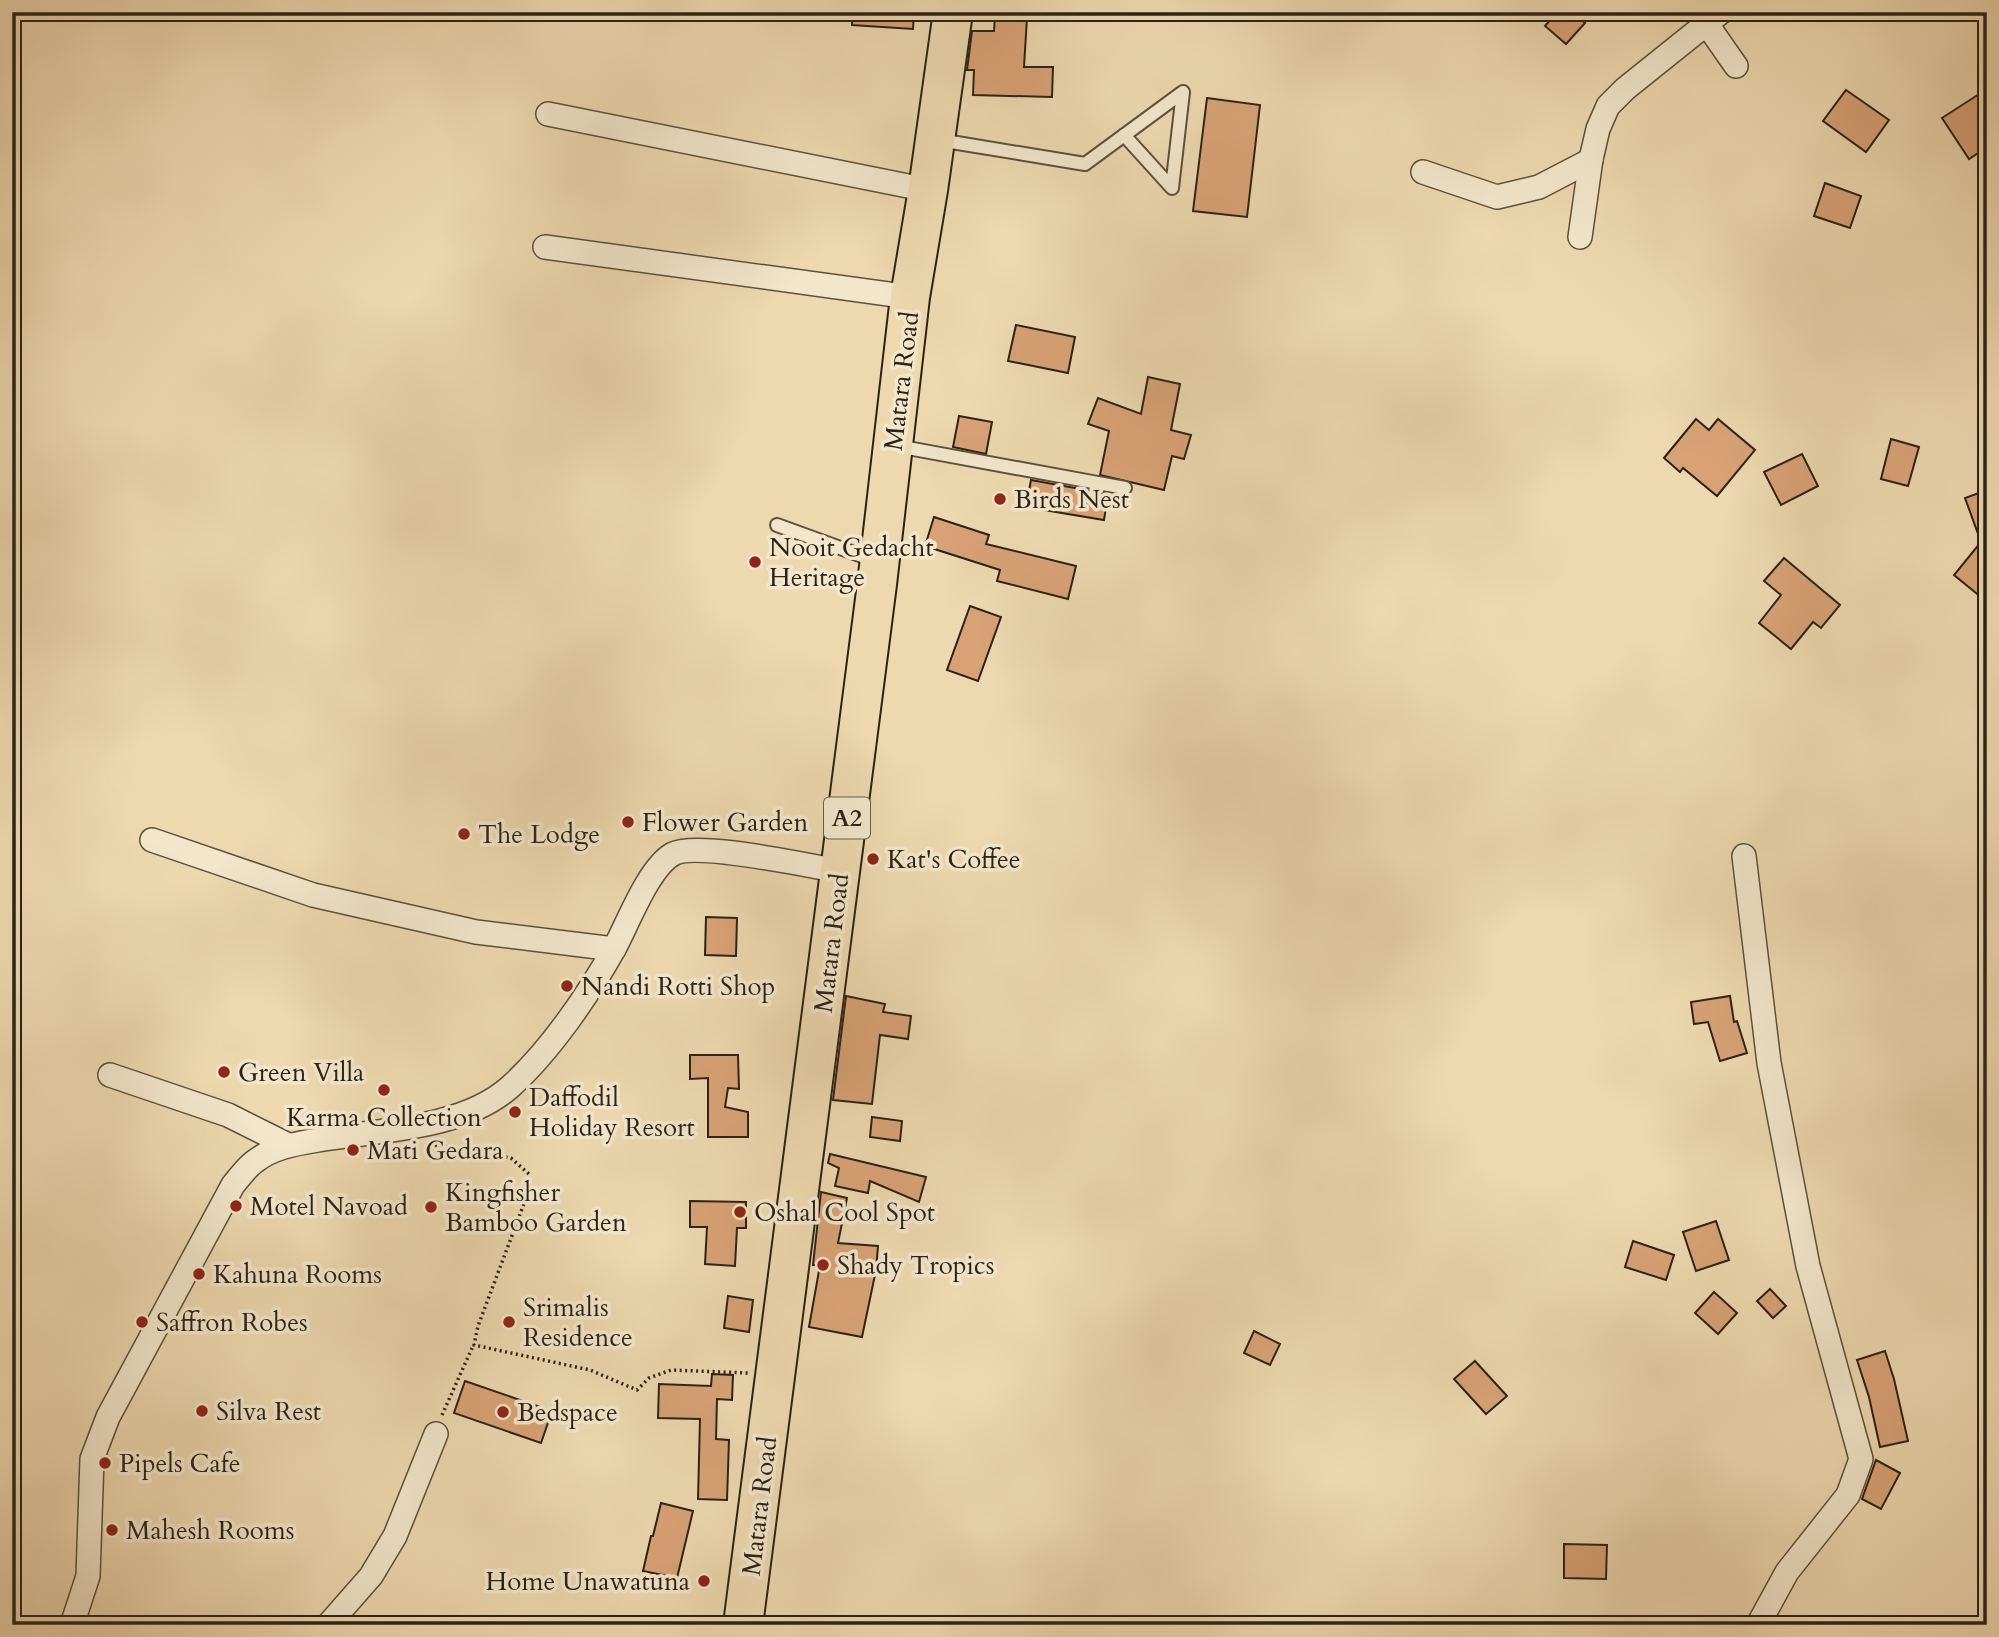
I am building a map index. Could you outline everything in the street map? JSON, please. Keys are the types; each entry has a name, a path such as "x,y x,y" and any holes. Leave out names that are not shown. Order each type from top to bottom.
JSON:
{"highway":[{"name":"Matara Road","path":"743,1625 880,562 910,297 953,12"}],"street":[{"path":"1580,237 1591,160 1598,129 1608,106 1625,89 1714,18 1736,66"},
{"path":"548,114 928,190"},
{"path":"1423,172 1497,197 1539,187 1591,160"},
{"path":"545,247 910,297"},
{"path":"152,840 313,895 475,932 614,948"},
{"path":"72,1625 89,1576 92,1459 107,1417 233,1185 254,1161 288,1145 432,1123 481,1106 509,1087 560,1033 614,948 659,865 674,853 689,849 712,851 840,871"},
{"path":"1744,856 1769,1063 1808,1266 1861,1459 1848,1495 1787,1572 1758,1625"},
{"path":"110,1075 228,1115 288,1145"},
{"path":"328,1625 371,1576 395,1536 436,1434"}],"lane":[{"path":"935,140 1084,164 1183,92 1172,188 1124,135"},
{"path":"893,446 1125,488"},
{"path":"777,525 880,562"}],"path":[{"path":"432,1144 512,1158 529,1174 528,1193 478,1326 474,1345 436,1434"},
{"path":"474,1345 590,1370 637,1390 649,1378 671,1370 775,1375"}],"building":[{"path":"852,12 914,12 913,29 852,25"},
{"path":"1557,12 1572,12 1585,23 1566,44 1545,26"},
{"path":"995,16 1027,18 1024,67 1053,67 1052,97 973,95 974,70 967,70 972,31 994,31"},
{"path":"1987,89 1987,147 1969,159 1942,118"},
{"path":"1846,90 1889,120 1866,152 1823,121"},
{"path":"1207,98 1260,105 1247,217 1193,211"},
{"path":"1825,183 1861,196 1850,228 1814,216"},
{"path":"1016,325 1075,337 1068,373 1008,361"},
{"path":"1148,377 1180,384 1171,430 1191,435 1184,459 1172,456 1164,490 1100,475 1109,431 1088,424 1098,398 1141,414"},
{"path":"959,416 992,422 986,454 953,447"},
{"path":"1696,419 1709,430 1718,419 1755,450 1717,496 1683,468 1680,472 1664,458"},
{"path":"1891,439 1919,447 1908,486 1881,479"},
{"path":"1802,454 1818,486 1781,505 1764,472"},
{"path":"1031,480 1108,494 1104,520 1026,507"},
{"path":"1987,490 1987,602 1954,575 1981,542 1965,498"},
{"path":"934,517 989,535 986,544 1076,566 1068,599 997,581 1000,570 925,546"},
{"path":"1784,558 1840,605 1821,628 1813,622 1791,649 1759,623 1781,595 1764,581"},
{"path":"970,606 1001,617 978,681 947,670"},
{"path":"706,917 737,918 736,956 705,955"},
{"path":"846,996 885,1004 883,1012 911,1016 908,1039 880,1035 872,1104 833,1100"},
{"path":"1730,996 1734,1022 1737,1021 1747,1053 1720,1061 1708,1022 1694,1024 1691,1002"},
{"path":"690,1055 738,1055 739,1089 728,1088 725,1107 748,1112 748,1137 708,1137 708,1078 690,1079"},
{"path":"872,1117 902,1121 900,1141 870,1137"},
{"path":"830,1154 926,1177 919,1202 870,1181 868,1193 835,1186 839,1168 828,1163"},
{"path":"821,1192 847,1198 838,1243 878,1246 876,1270 862,1337 809,1327 820,1265 813,1265"},
{"path":"690,1201 746,1202 746,1228 737,1228 735,1266 705,1264 707,1227 690,1227"},
{"path":"1716,1221 1729,1260 1696,1271 1683,1232"},
{"path":"1633,1241 1674,1255 1666,1280 1625,1267"},
{"path":"1770,1289 1786,1306 1773,1318 1757,1301"},
{"path":"1714,1292 1737,1313 1718,1334 1695,1313"},
{"path":"728,1296 753,1300 749,1332 724,1328"},
{"path":"1254,1331 1280,1344 1270,1365 1244,1353"},
{"path":"1885,1351 1908,1441 1880,1447 1869,1397 1857,1360"},
{"path":"1475,1361 1507,1396 1486,1414 1454,1379"},
{"path":"712,1374 733,1375 732,1400 717,1399 716,1439 729,1440 727,1500 698,1499 700,1419 658,1418 659,1384 711,1386"},
{"name":"Bedspace","path":"465,1381 552,1411 541,1443 454,1413"},
{"path":"1876,1460 1900,1473 1881,1509 1862,1499"},
{"path":"661,1503 693,1511 677,1578 643,1571"},
{"path":"1564,1544 1607,1545 1606,1579 1564,1578"}],"place":[{"name":"Birds Nest","path":"1000,499"},
{"name":"Nooit Gedacht Heritage","path":"755,562"},
{"name":"Flower Garden","path":"628,822"},
{"name":"The Lodge","path":"464,834"},
{"name":"Kat's Coffee","path":"873,859"},
{"name":"Nandi Rotti Shop","path":"567,986"},
{"name":"Green Villa","path":"224,1072"},
{"name":"Karma Collection","path":"384,1090"},
{"name":"Daffodil Holiday Resort","path":"515,1112"},
{"name":"Mati Gedara","path":"353,1150"},
{"name":"Motel Navoad","path":"236,1206"},
{"name":"Kingfisher Bamboo Garden","path":"431,1207"},
{"name":"Oshal Cool Spot","path":"740,1212"},
{"name":"Shady Tropics","path":"823,1265"},
{"name":"Kahuna Rooms","path":"199,1274"},
{"name":"Saffron Robes","path":"142,1322"},
{"name":"Srimalis Residence","path":"509,1322"},
{"name":"Silva Rest","path":"202,1411"},
{"name":"Bedspace","path":"503,1412"},
{"name":"Pipels Cafe","path":"105,1463"},
{"name":"Mahesh Rooms","path":"112,1530"},
{"name":"Home Unawatuna","path":"704,1581"}]}
